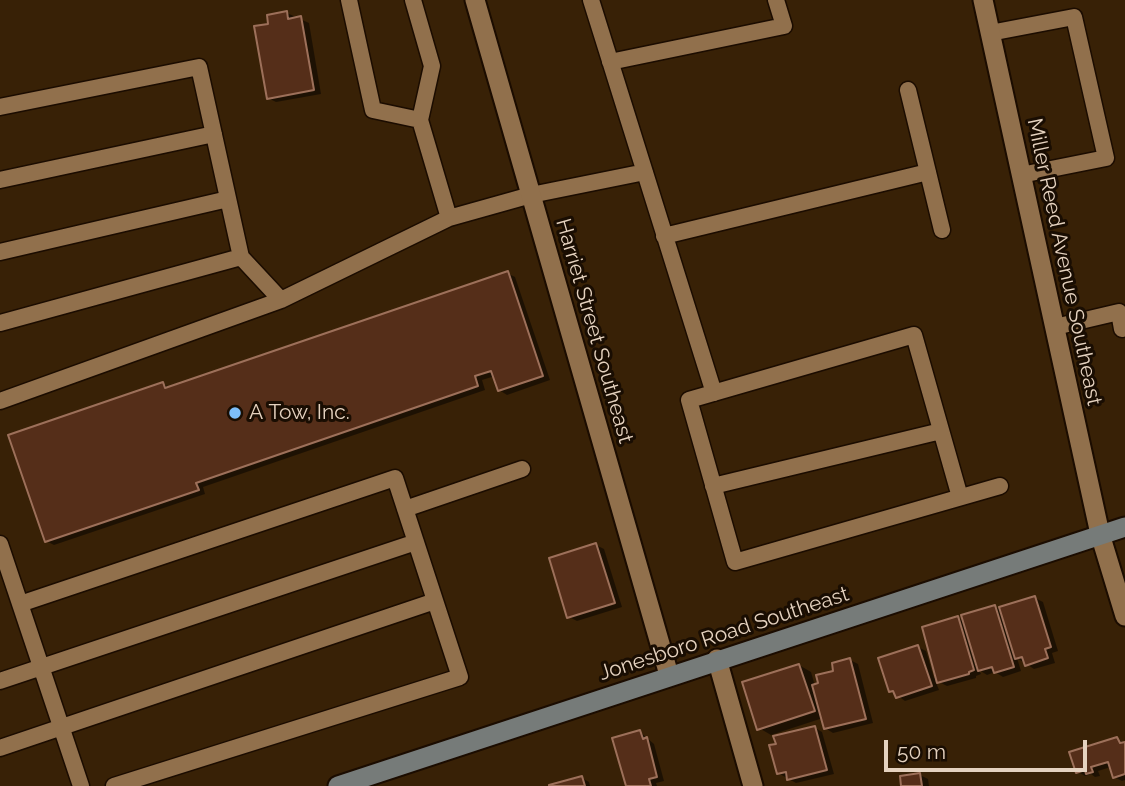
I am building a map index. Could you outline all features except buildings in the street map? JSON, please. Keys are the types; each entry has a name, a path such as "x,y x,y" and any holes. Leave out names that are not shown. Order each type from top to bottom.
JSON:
{"main road":[{"name":"Jonesboro Road Southeast","path":"338,786 717,659 1125,527"}],"street":[{"name":"Harriet Street Southeast","path":"475,0 669,675"},
{"name":"Miller Reed Avenue Southeast","path":"982,0 1100,534 1125,616"},
{"path":"717,659 753,786"}],"lane":[{"path":"349,0 373,110 420,120"},
{"path":"413,0 432,66 420,120 449,218"},
{"path":"591,0 714,393"},
{"path":"610,62 784,26 776,0"},
{"path":"990,33 1074,17 1106,158 1021,175"},
{"path":"0,107 199,67 241,257 281,300"},
{"path":"908,90 942,230"},
{"path":"0,180 214,134"},
{"path":"0,401 281,300 449,218 531,195 645,172"},
{"path":"664,236 928,172"},
{"path":"0,252 228,199"},
{"path":"0,323 241,257"},
{"path":"1055,327 1119,312 1122,329"},
{"path":"960,497 914,335 689,400 735,562 1000,486"},
{"path":"713,486 941,431"},
{"path":"405,509 522,469"},
{"path":"20,604 395,478 460,677 114,786"},
{"path":"0,681 416,542"},
{"path":"0,544 81,786"},
{"path":"0,748 435,601"}],"place":[{"name":"A Tow, Inc.","path":"235,413"}]}
